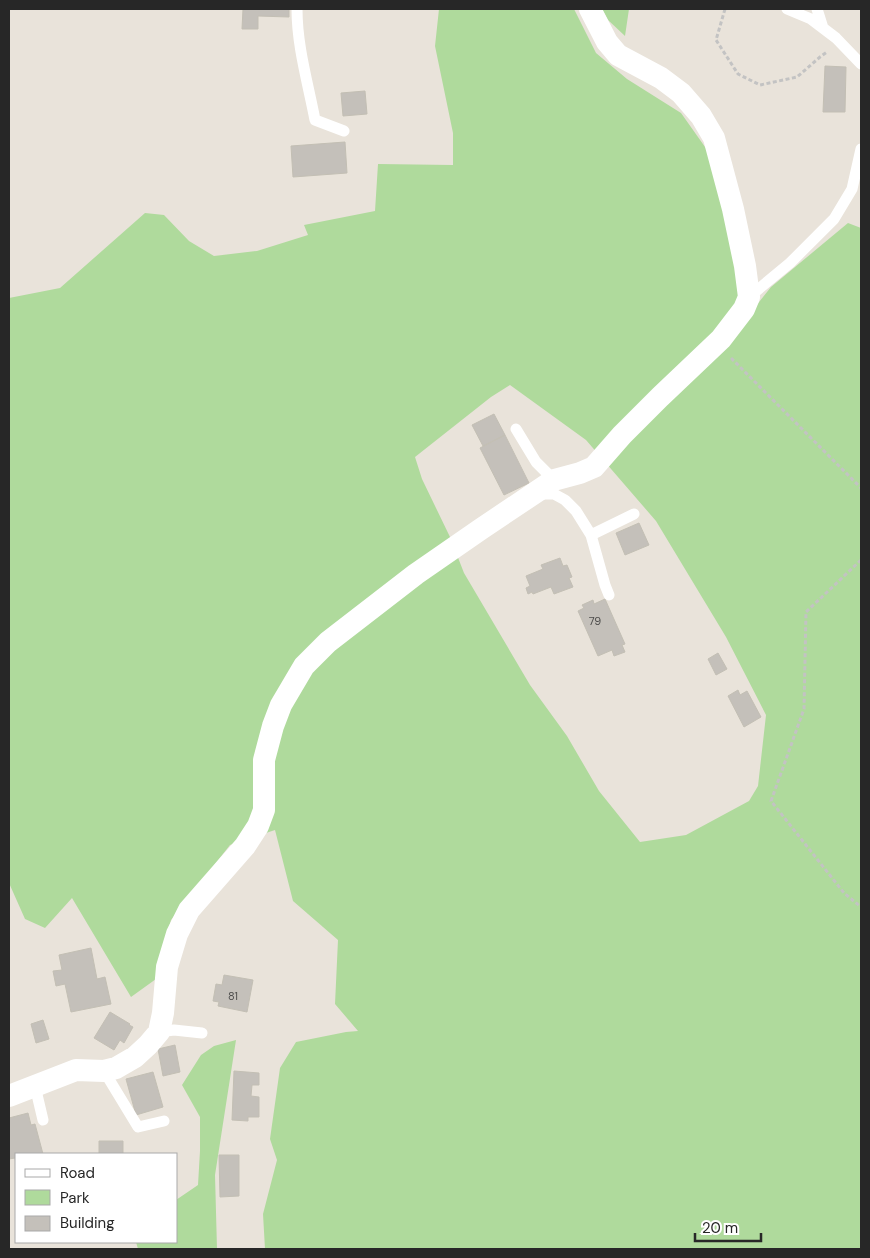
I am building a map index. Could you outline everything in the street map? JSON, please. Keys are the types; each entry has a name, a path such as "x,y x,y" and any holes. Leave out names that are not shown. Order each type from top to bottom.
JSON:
{"street":[{"path":"9,1096 76,1070 104,1071 116,1068 135,1057 159,1032 167,967 177,934 190,910 245,846 258,826 264,810 264,760 273,726 281,705 304,666 328,642 416,574 554,480 594,467 622,435 721,339 744,309 750,297 733,209 714,138 701,116 681,93 661,78 618,55 607,42 590,9"}],"lane":[{"path":"297,9 301,56 315,120 344,132"},
{"path":"787,9 811,20 842,44 861,64"},
{"path":"817,9 823,29"},
{"path":"750,297 790,263 834,219 852,189 861,149"},
{"path":"516,429 536,462 554,480"},
{"path":"533,494 554,494 565,500 576,511 591,535 609,595"},
{"path":"591,535 634,514"},
{"path":"159,1032 174,1030 202,1032"},
{"path":"104,1071 138,1127 164,1121"},
{"path":"35,1086 43,1120"}],"path":[{"path":"725,9 716,40 738,74 760,85 797,77 820,57 842,44"},
{"path":"716,344 861,488"},
{"path":"861,560 806,612 804,709 771,801 844,893 861,907"}],"green space":[{"path":"439,9 574,9 596,53 627,79 681,113 710,154 748,316 771,287 848,223 861,228 861,1249 265,1249 263,1214 277,1160 270,1139 280,1068 296,1042 358,1031 335,1004 338,940 293,901 275,830 230,845 171,920 156,979 131,997 72,898 45,928 25,919 9,883 9,298 60,288 145,213 164,215 189,241 214,256 257,251 308,235 304,225 375,211 378,164 453,165 453,133 435,46","holes":["510,385 586,440 656,521 726,637 766,715 758,786 749,801 686,835 640,842 599,791 567,736 530,685 464,573 450,537 422,479 415,457 491,397"]},
{"path":"602,9 629,9 625,36 608,20"},
{"path":"236,1040 215,1175 217,1249 138,1249 136,1243 178,1243 178,1199 198,1185 200,1151 200,1117 182,1085 201,1055 214,1046"}],"building":[{"path":"243,9 289,9 289,17 258,16 258,29 242,29"},
{"path":"825,66 846,67 845,112 823,112"},
{"path":"365,91 367,114 343,116 341,93"},
{"path":"345,142 347,173 293,177 291,146"},
{"path":"494,414 505,435 483,446 472,425"},
{"path":"505,435 529,483 504,495 480,448"},
{"path":"639,523 649,545 625,555 616,533"},
{"path":"560,558 563,566 567,565 572,577 569,578 573,587 554,594 551,587 528,594 526,588 530,586 526,576 543,569 541,565"},
{"path":"605,599 625,644 622,645 625,652 614,656 612,650 598,656 578,611 584,608 582,605 593,600 594,604"},
{"path":"718,653 727,669 716,675 708,659"},
{"path":"738,690 740,695 747,691 761,717 744,727 728,696"},
{"path":"91,948 97,979 105,977 111,1004 71,1012 65,984 56,986 53,971 62,970 59,955"},
{"path":"224,975 253,980 247,1012 218,1006 219,1002 213,1001 216,984 222,985"},
{"path":"110,1012 133,1027 124,1043 120,1040 114,1050 94,1038"},
{"path":"43,1020 49,1039 36,1043 31,1024"},
{"path":"175,1045 180,1072 163,1076 158,1049"},
{"path":"234,1071 259,1073 259,1085 252,1085 251,1096 259,1097 259,1117 248,1117 248,1121 232,1120"},
{"path":"153,1072 163,1107 136,1115 126,1079"},
{"path":"28,1113 31,1125 35,1124 43,1153 15,1153 15,1158 9,1159 9,1118"},
{"path":"99,1141 123,1141 123,1153 99,1153"},
{"path":"219,1155 239,1155 239,1196 220,1197"}]}
